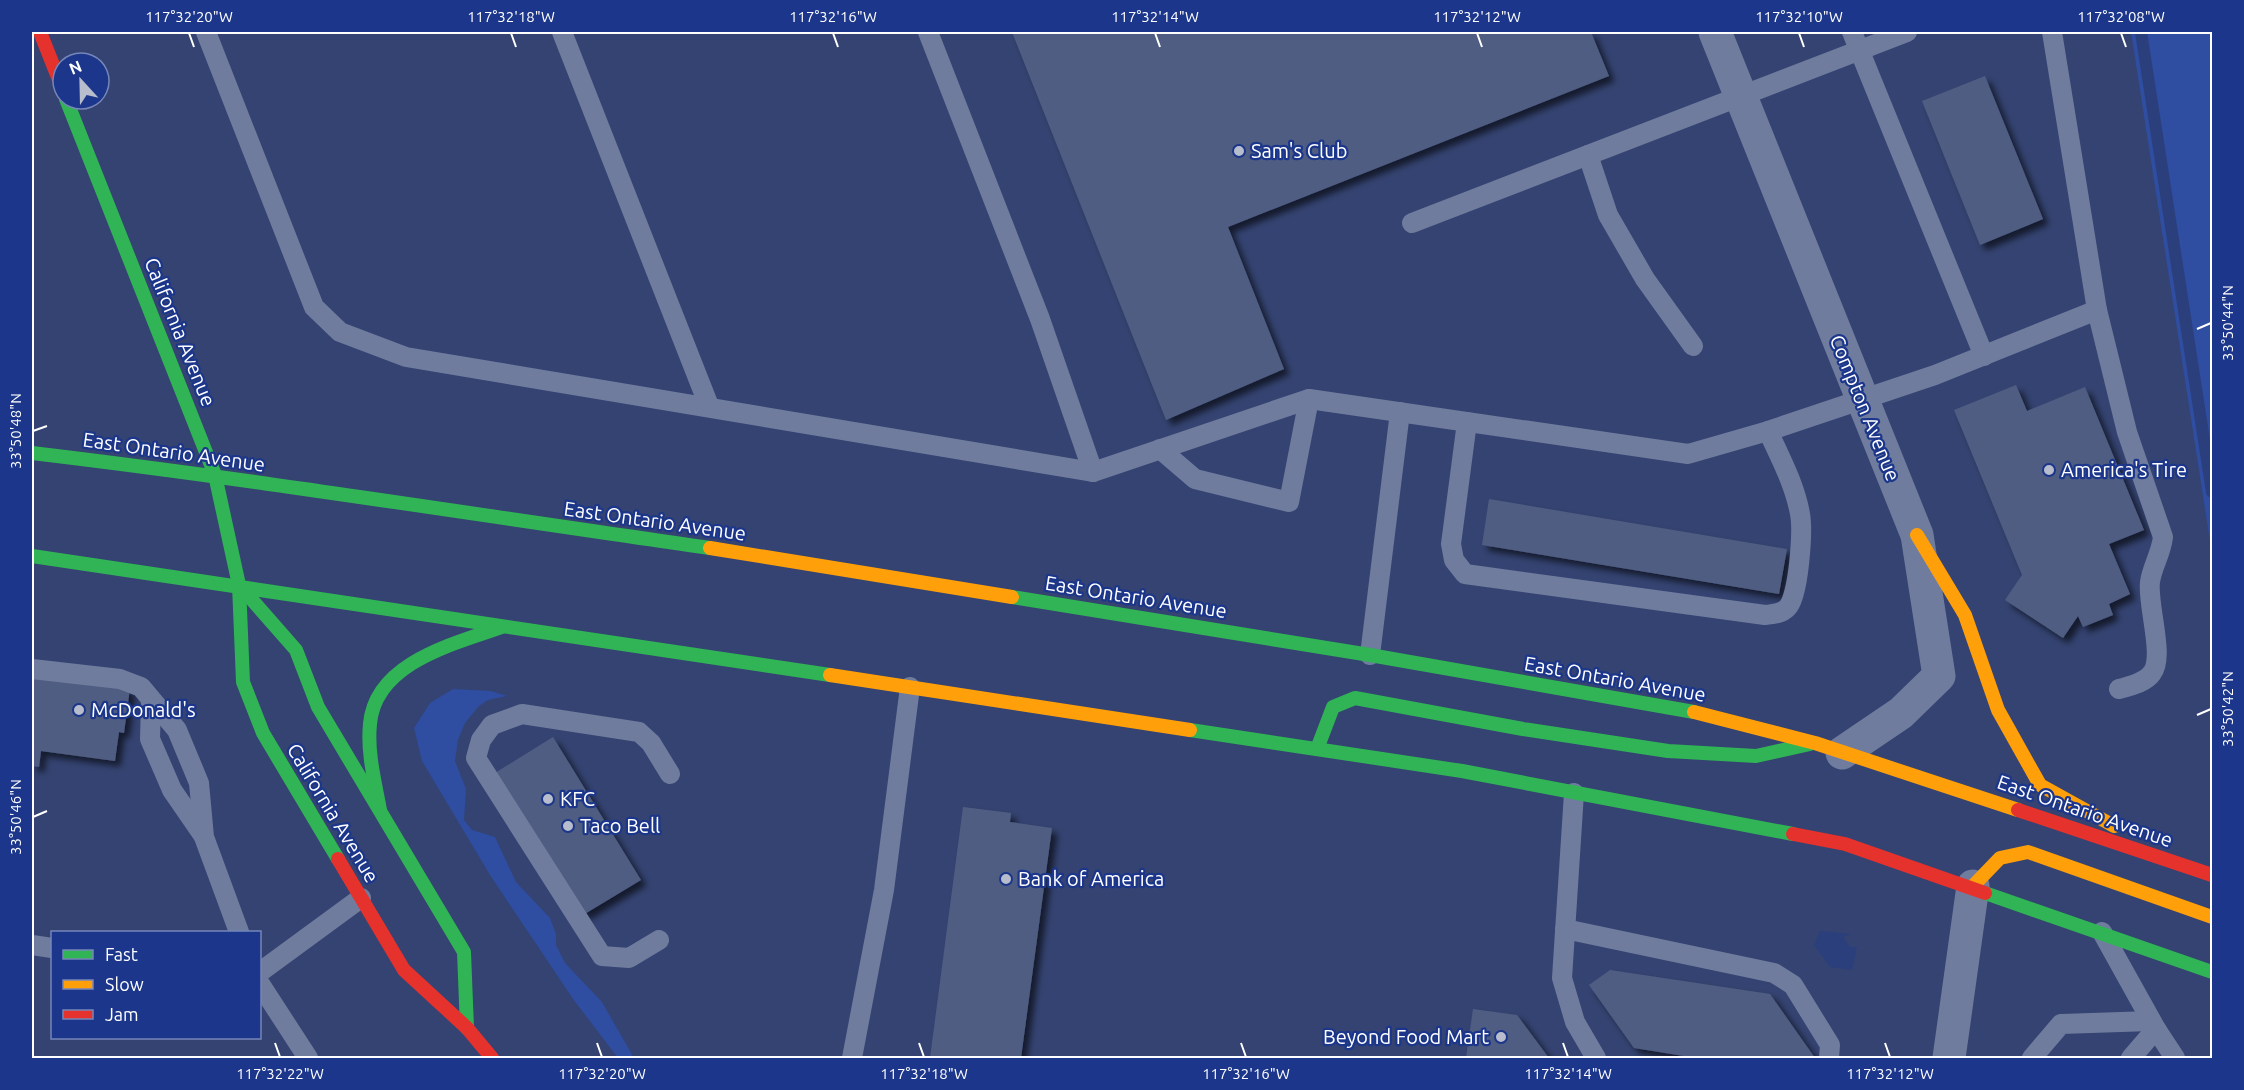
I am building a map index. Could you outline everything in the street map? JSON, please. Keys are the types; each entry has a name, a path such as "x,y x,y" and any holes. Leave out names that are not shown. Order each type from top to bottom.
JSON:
{"main road":[{"path":"40,32 51,60"},
{"name":"California Avenue","path":"71,111 215,475 239,585 243,682 259,723 404,970 467,1028 492,1059"},
{"name":"East Ontario Avenue","path":"32,453 215,475 321,493 712,548 1370,656 1715,716 1828,748 2212,875"},
{"path":"1917,535 1965,615 1998,710 2040,785 2187,866"},
{"path":"32,556 507,625 1461,771 1845,844 1973,886 2212,972"},
{"name":"California Avenue","path":"239,585 296,650 318,707 464,952 467,1028"},
{"path":"380,810 369,746 371,716 378,691 401,671 448,647 507,625"},
{"path":"1317,749 1332,707 1355,698 1523,729 1668,751 1756,756 1828,748"},
{"path":"1973,886 2001,858 2028,852 2212,917"}],"street":[{"name":"Compton Avenue","path":"1715,32 1860,399 1917,535 1939,676 1901,713 1828,748"},
{"path":"1949,1059 1973,886"}],"lane":[{"path":"206,32 314,307 340,333 406,357 1093,471 1309,399 1688,454 1768,431 1935,375 2097,310"},
{"path":"562,32 709,406"},
{"path":"928,32 1040,319 1093,471"},
{"path":"1412,223 1741,96 1855,40 1907,32"},
{"path":"2052,32 2097,310 2127,432 2163,537 2161,554 2150,579 2149,601 2157,658 2153,673 2140,682 2119,689"},
{"path":"1855,40 1984,356"},
{"path":"1588,155 1608,215 1645,279 1694,346"},
{"path":"1160,449 1195,479 1289,502 1309,399"},
{"path":"1370,656 1400,412"},
{"path":"1467,422 1451,544 1454,560 1465,574 1765,615 1779,613 1788,607 1794,597 1802,530 1794,492 1768,431"},
{"path":"32,669 120,679 141,687 177,730 200,783 204,837"},
{"path":"852,1059 884,890 910,687"},
{"path":"151,701 150,739 172,790 204,837 237,931"},
{"path":"659,940 629,958 602,956 476,758 481,740 492,725 522,714 639,732 651,743 670,774"},
{"path":"1574,793 1562,978 1575,1022 1596,1059"},
{"path":"261,971 361,898"},
{"path":"1565,929 1774,973 1793,985 1830,1046 1829,1059"},
{"path":"2102,932 2153,1025 2175,1059"},
{"path":"32,945 51,948"},
{"path":"261,986 308,1059"},
{"path":"2032,1059 2061,1024 2153,1025"},
{"path":"2131,1059 2153,1025"}],"shaded area":[{"path":"2131,32 2212,32 2212,554"},
{"path":"453,689 491,691 507,696 488,700 479,706 465,723 458,740 455,761 466,789 464,820 472,830 495,837 516,882 550,918 556,934 556,945 565,963 602,1002 634,1058 618,1058 573,999 490,875 422,761 414,728 430,703"},
{"path":"1820,931 1851,934 1843,937 1850,947 1857,947 1852,970 1830,967 1814,945"}],"building":[{"name":"Sam's Club","path":"1012,32 1591,32 1609,76 1228,227 1284,369 1166,420"},
{"path":"1985,76 2043,219 1980,245 1922,101"},
{"name":"America's Tire","path":"2016,385 2027,411 2085,387 2144,530 2109,544 2130,594 2109,604 2113,615 2083,627 2078,616 2063,638 2005,600 2022,575 1954,410"},
{"path":"1489,499 1787,549 1779,594 1482,545"},
{"name":"McDonald's","path":"32,675 130,688 124,733 119,732 115,761 41,751 39,767 32,766"},
{"name":"Taco Bell","path":"553,737 641,880 583,915 495,773"},
{"path":"963,807 1011,813 1010,822 1052,828 1021,1058 930,1058"},
{"path":"1610,970 1770,994 1815,1058 1696,1058 1634,1048 1589,985"},
{"name":"Beyond Food Mart","path":"1473,1009 1517,1015 1549,1058 1466,1058"}],"waterway":[{"path":"2141,32 2212,492"}],"traffic: fast":[{"path":"71,111 215,475 239,585 243,682 263,733 338,859"},
{"path":"32,453 287,486 710,548"},
{"path":"32,556 830,675"},
{"path":"239,585 296,650 318,707 464,952 467,1028"},
{"path":"1012,597 1370,655 1694,712"},
{"path":"380,810 369,735 375,703 386,686 401,671 419,659 502,627"},
{"path":"1317,749 1333,707 1355,698 1523,729 1668,751 1756,756 1810,744"},
{"path":"1190,730 1462,771 1793,834"},
{"path":"1985,893 2212,972"}],"traffic: slow":[{"path":"1917,535 1965,615 1998,710 2040,785 2114,826"},
{"path":"710,548 1012,597"},
{"path":"830,675 1190,730"},
{"path":"1694,712 1815,743 2018,810"},
{"path":"1973,886 2000,858 2028,852 2212,917"}],"traffic: jam":[{"path":"40,32 51,60"},
{"path":"2018,810 2212,875"},
{"path":"1793,834 1845,844 1985,893"},
{"path":"338,859 404,970 467,1028 492,1058"}],"place":[{"name":"Sam's Club","path":"1239,151"},
{"name":"America's Tire","path":"2049,470"},
{"name":"McDonald's","path":"79,710"},
{"name":"KFC","path":"548,799"},
{"name":"Taco Bell","path":"568,826"},
{"name":"Bank of America","path":"1006,879"},
{"name":"Beyond Food Mart","path":"1501,1037"}]}
